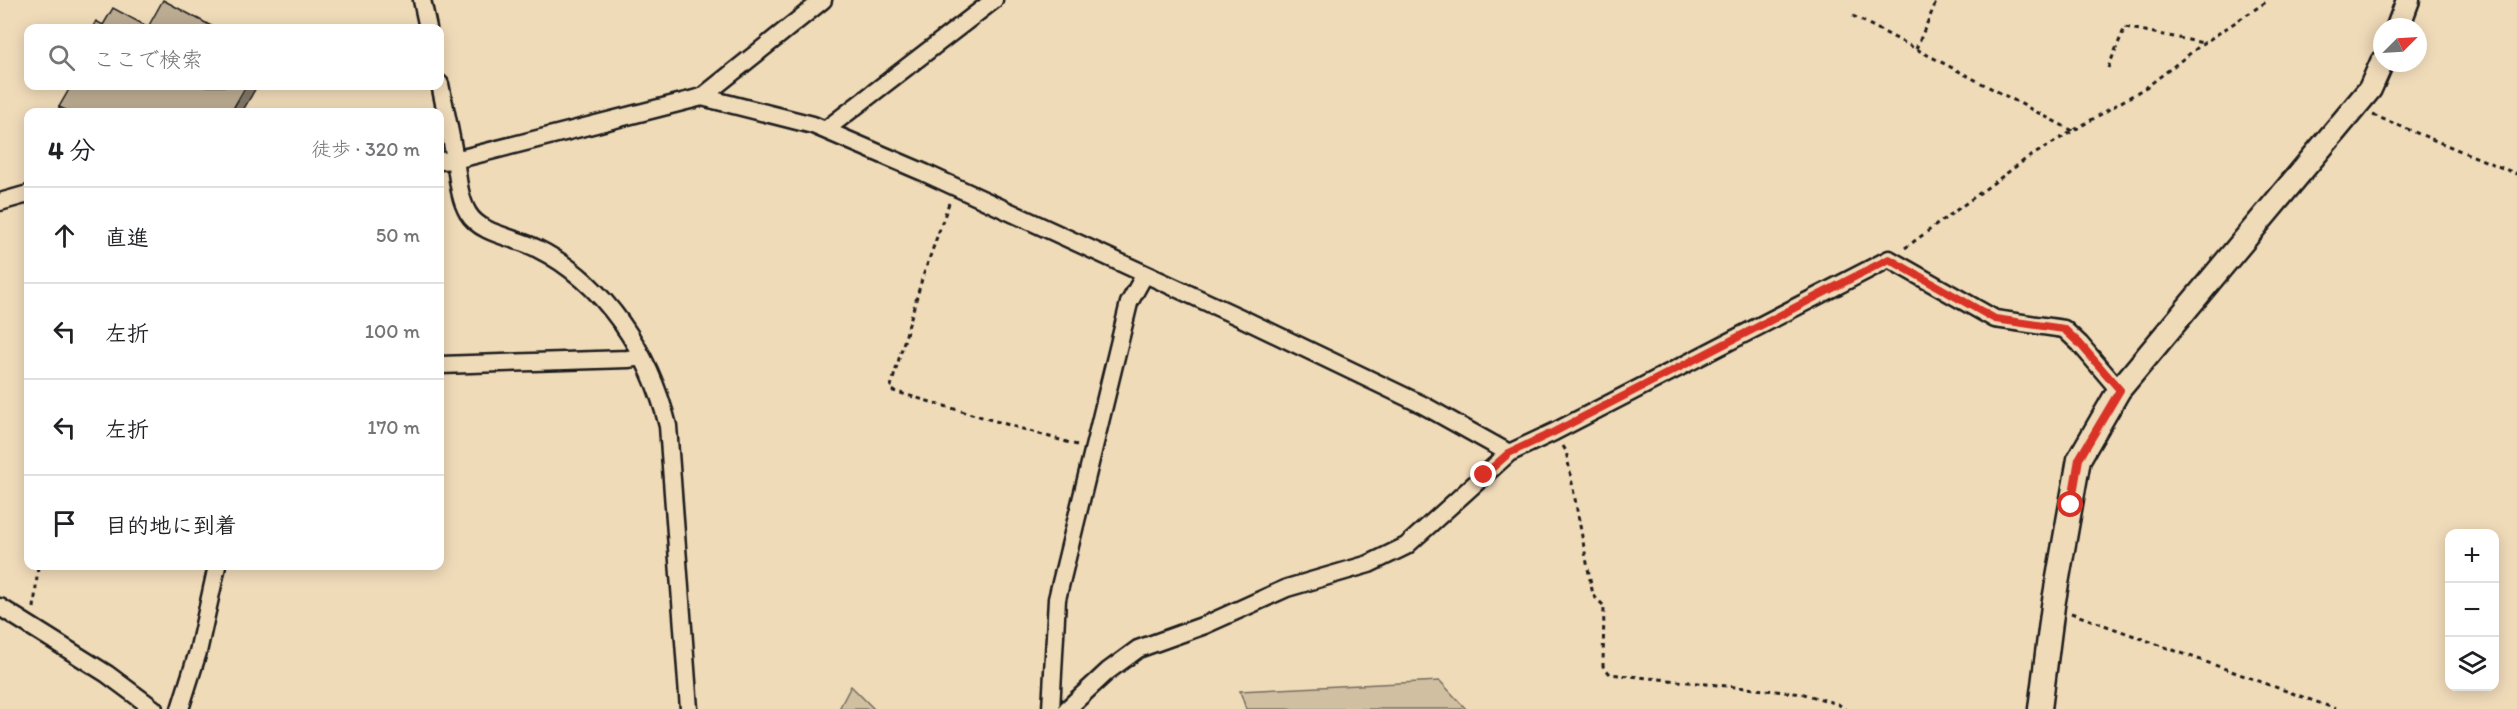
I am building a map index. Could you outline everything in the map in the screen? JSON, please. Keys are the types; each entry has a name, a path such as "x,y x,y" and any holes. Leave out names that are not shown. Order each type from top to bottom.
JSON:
{"street":[{"path":"422,0 427,24"},
{"path":"447,161 702,97 823,0"},
{"path":"825,130 994,0"},
{"path":"2401,18 2408,0"},
{"path":"2040,709 2053,606 2079,459 2120,390 2370,89 2378,72"},
{"path":"441,90 442,108"},
{"path":"702,97 813,125 955,187 1423,405 1509,453"},
{"path":"444,128 447,161 459,187 467,213 479,226 537,248 572,270 611,307 642,357 664,408 668,426 689,709"},
{"path":"0,202 24,195"},
{"path":"1067,709 1108,671 1138,650 1205,625 1287,588 1370,564 1406,546 1509,453 1889,259 1995,319 2064,329 2120,390"},
{"path":"1051,709 1057,599 1129,303 1145,274"},
{"path":"444,365 642,357"},
{"path":"180,709 198,652 216,570"},
{"path":"0,607 107,674 154,709"}],"path":[{"path":"1916,49 1936,0"},
{"path":"1889,259 2026,159 2148,87 2205,43 2269,0"},
{"path":"1853,16 2073,131"},
{"path":"2108,68 2125,27 2205,43"},
{"path":"2354,108 2517,174"},
{"path":"955,187 922,279 890,390 1093,449"},
{"path":"1554,432 1566,451 1593,595 1604,606 1603,666 1610,674 1804,694 1838,704 1845,709"},
{"path":"33,628 38,570"},
{"path":"2053,606 2336,709"}],"shaded area":[{"path":"1440,681 1466,709 1246,709 1240,691"},
{"path":"851,686 874,709 839,709"}],"building":[{"path":"163,0 208,24 150,24"},
{"path":"113,8 142,24 104,24"},
{"path":"69,90 244,90 233,108 59,107"}],"route":[{"path":"1484,475 1509,453 1889,259 1995,319 2064,329 2120,390 2079,459 2071,505"}]}
